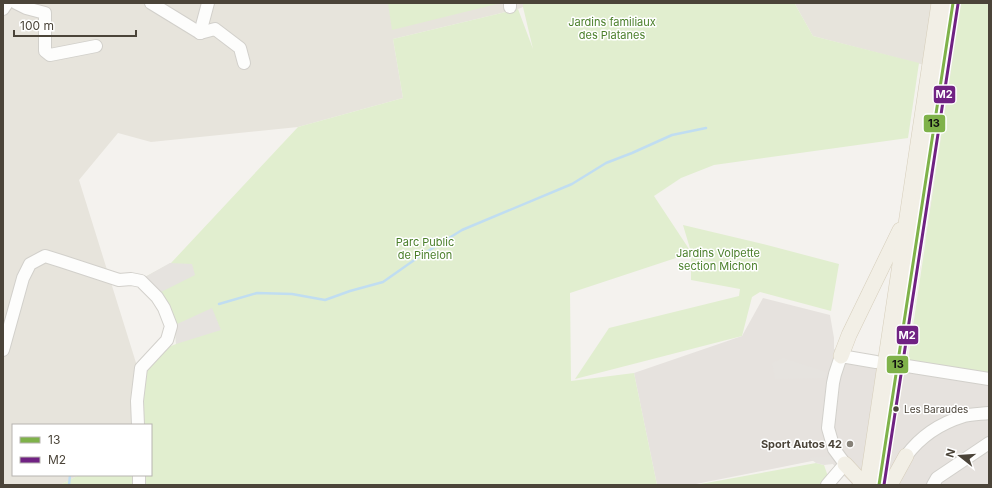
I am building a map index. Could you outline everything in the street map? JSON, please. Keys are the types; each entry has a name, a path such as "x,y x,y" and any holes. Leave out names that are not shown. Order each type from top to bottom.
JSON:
{"main road":[{"path":"867,485 939,3"},
{"path":"880,485 953,3"},
{"path":"841,356 849,335 907,217"},
{"path":"890,485 906,456"},
{"path":"844,464 858,479 861,485"}],"street":[{"path":"3,9 7,3"},
{"path":"16,3 26,8 45,13 45,51 50,55 96,46"},
{"path":"152,3 200,33 215,29 240,48 244,63"},
{"path":"200,33 208,3"},
{"path":"3,350 23,278 30,264 45,256 119,280 131,279 141,281 157,297 164,308 171,326 167,340 141,368 137,401 138,424"},
{"path":"828,485 844,464 834,449 828,428 831,393 841,356 876,362"},
{"path":"906,366 989,379"},
{"path":"906,456 929,432 940,426 963,417 989,413"},
{"path":"939,483 989,443"}],"shaded area":[{"path":"3,3 523,3 523,7 518,9 393,39 403,98 298,127 151,142 118,133 79,180 147,398 140,424 12,424 12,476 77,476 60,485 3,485"},
{"path":"795,3 989,3 925,243 951,72 813,36"},
{"path":"170,263 192,264 195,275 159,293 145,277"},
{"path":"763,298 830,315 834,338 834,349 989,373 989,485 852,485 827,458 691,485 657,485 634,373 742,336"},
{"path":"212,308 221,330 176,344 175,325"},
{"path":"783,358 826,372 825,378 775,379 772,363"},
{"path":"832,456 833,464 824,465 816,463 809,458"}],"green space":[{"path":"388,3 501,3 392,30"},
{"name":"Parc Public de Pinelon","path":"523,3 795,3 813,36 919,63 908,138 714,165 681,178 654,196 691,252 683,225 839,264 831,311 760,292 752,297 742,336 575,379 609,328 739,296 740,289 691,280 691,253 570,293 571,381 634,373 657,485 60,485 77,476 152,476 152,424 141,424 144,370 166,348 176,344 175,325 145,277 171,263 298,127 403,98 393,39 518,9 533,49"},
{"path":"961,3 989,3 989,373 908,360"},
{"path":"816,463 824,465 831,485 695,485"}],"waterway":[{"path":"219,304 257,293 292,294 325,300 383,282 420,256 462,230 572,184 606,163 672,135 706,128"},
{"path":"69,485 70,476"}],"transit line":[{"name":"13","path":"879,485 953,3"},
{"name":"M2","path":"884,485 958,4"}],"place":[{"name":"Les Baraudes","path":"896,409"},
{"name":"Sport Autos 42","path":"850,444"}],"park label":[{"name":"Jardins familiaux des Platanes","path":"612,28"},
{"name":"Jardins Volpette section Michon","path":"718,259"}]}
